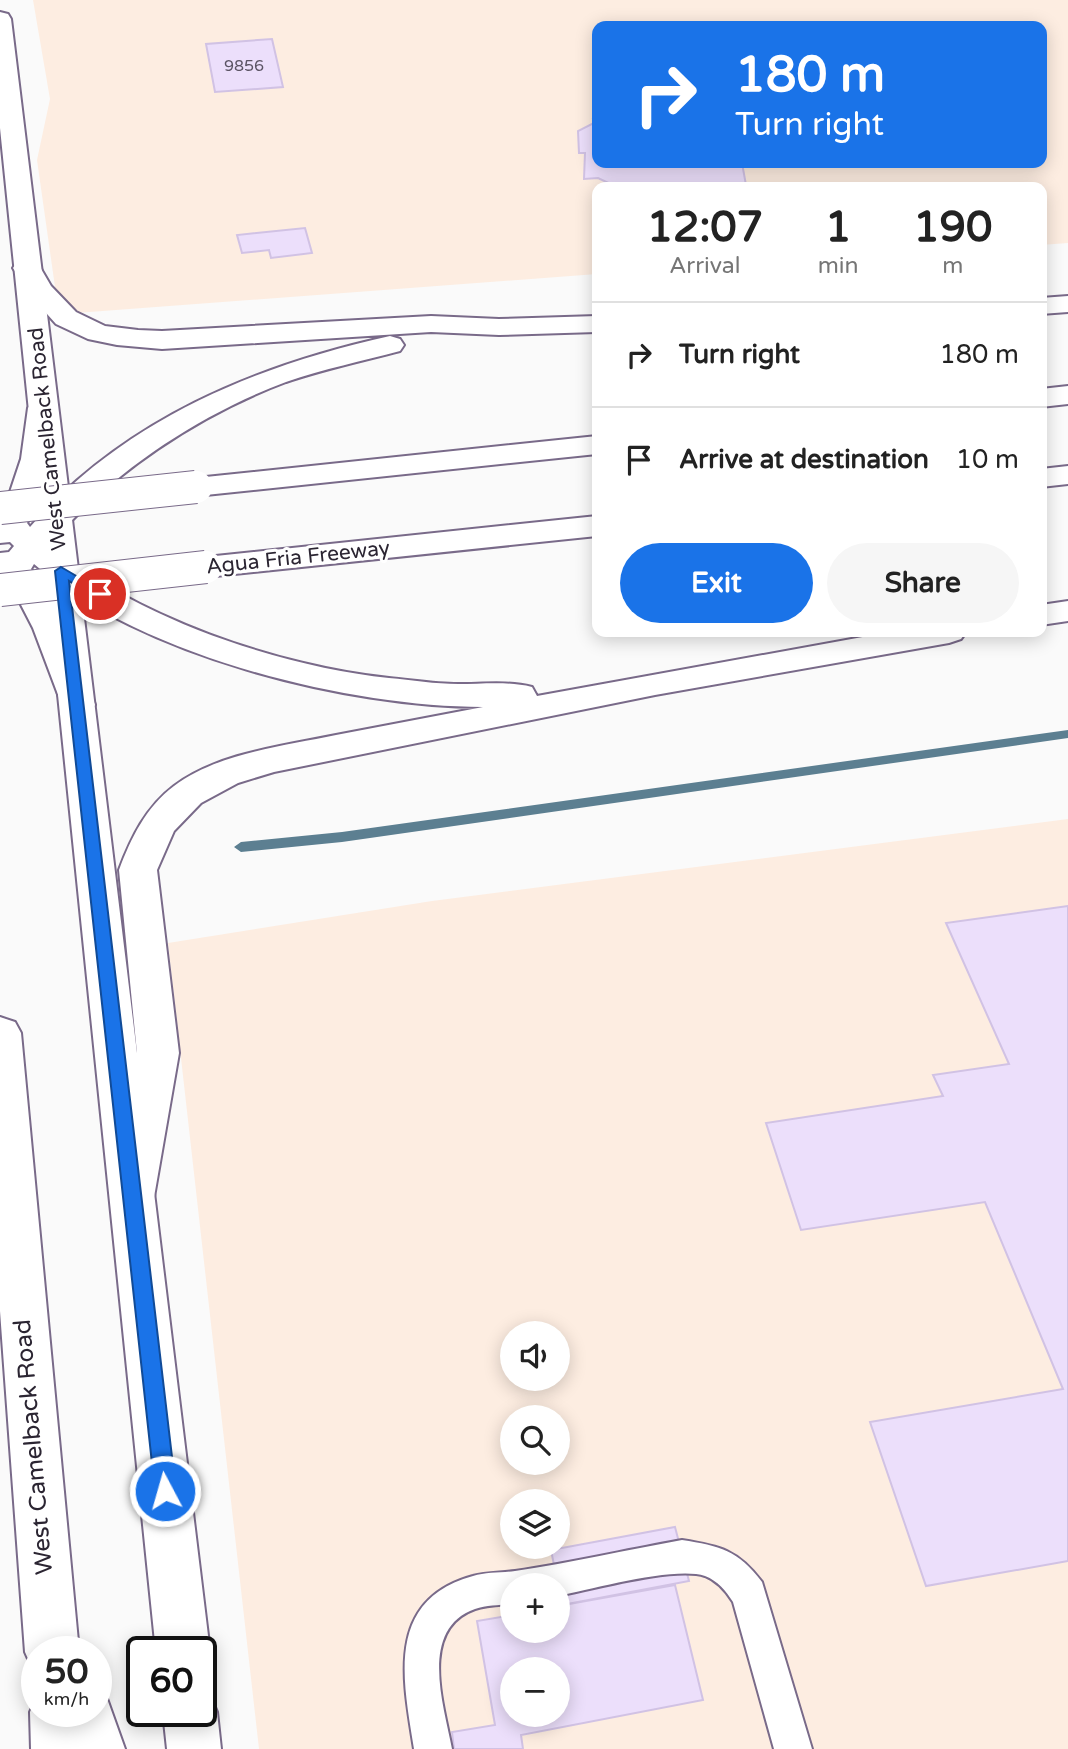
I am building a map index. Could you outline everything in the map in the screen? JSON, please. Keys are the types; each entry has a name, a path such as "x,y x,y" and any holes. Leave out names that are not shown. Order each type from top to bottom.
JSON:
{"main road":[{"name":"West Camelback Road","path":"0,19 181,1636"},
{"path":"27,268 46,300 67,318 90,330 124,338 162,340 431,324 499,327 592,324"},
{"path":"1047,306 1068,304"},
{"path":"6,549 55,519 82,492 165,429 245,387 293,369 350,353 499,327"},
{"path":"1047,397 1068,395"},
{"path":"6,549 38,463 43,408"},
{"path":"6,549 196,487 592,446"},
{"path":"1047,477 1068,475"},
{"name":"Agua Fria Freeway","path":"6,549 206,567 592,527"},
{"path":"6,549 61,571 170,629 264,664 325,680 434,695 516,695 655,684"},
{"path":"6,549 50,628 77,705"},
{"path":"1047,614 1068,611"},
{"path":"132,1197 158,1052 138,870 160,821 190,791 225,773 273,760 655,684 921,637"},
{"name":"West Camelback Road","path":"0,1033 50,1636"},
{"path":"44,1580 62,1636"},
{"path":"57,1727 58,1749"},
{"path":"91,1727 98,1749"},
{"path":"192,1727 194,1749"}],"lane":[{"path":"570,1577 682,1556 712,1561 735,1575 749,1594 793,1749"},
{"path":"433,1749 420,1664 423,1636 436,1614 465,1595 500,1589"}],"shaded area":[{"path":"33,0 1068,0 1068,243 1047,245 1047,182 592,182 592,274 76,313 56,294 37,160 50,99"},
{"path":"1068,819 1068,1749 259,1749 168,943 432,901"}],"building":[{"path":"272,39 283,87 215,92 206,44"},
{"path":"592,124 592,168 743,168 745,182 606,182 598,178 584,179 585,153 579,153 578,131"},
{"path":"305,228 312,253 271,258 269,250 242,253 237,235"},
{"path":"1068,906 1068,1561 926,1586 870,1422 1063,1389 985,1202 801,1230 766,1123 943,1096 933,1075 1009,1064 946,923"},
{"path":"675,1527 689,1581 570,1603 570,1573 556,1573 553,1559 570,1559 570,1546"},
{"path":"675,1585 703,1700 570,1726 570,1657 500,1657 500,1727 563,1727 521,1735 523,1749 454,1749 452,1732 495,1725 477,1621 500,1617 500,1643 570,1643 570,1604"}],"waterway":[{"path":"241,847 342,837 1068,734"}],"route":[{"path":"100,594 61,571 165,1491"}]}
